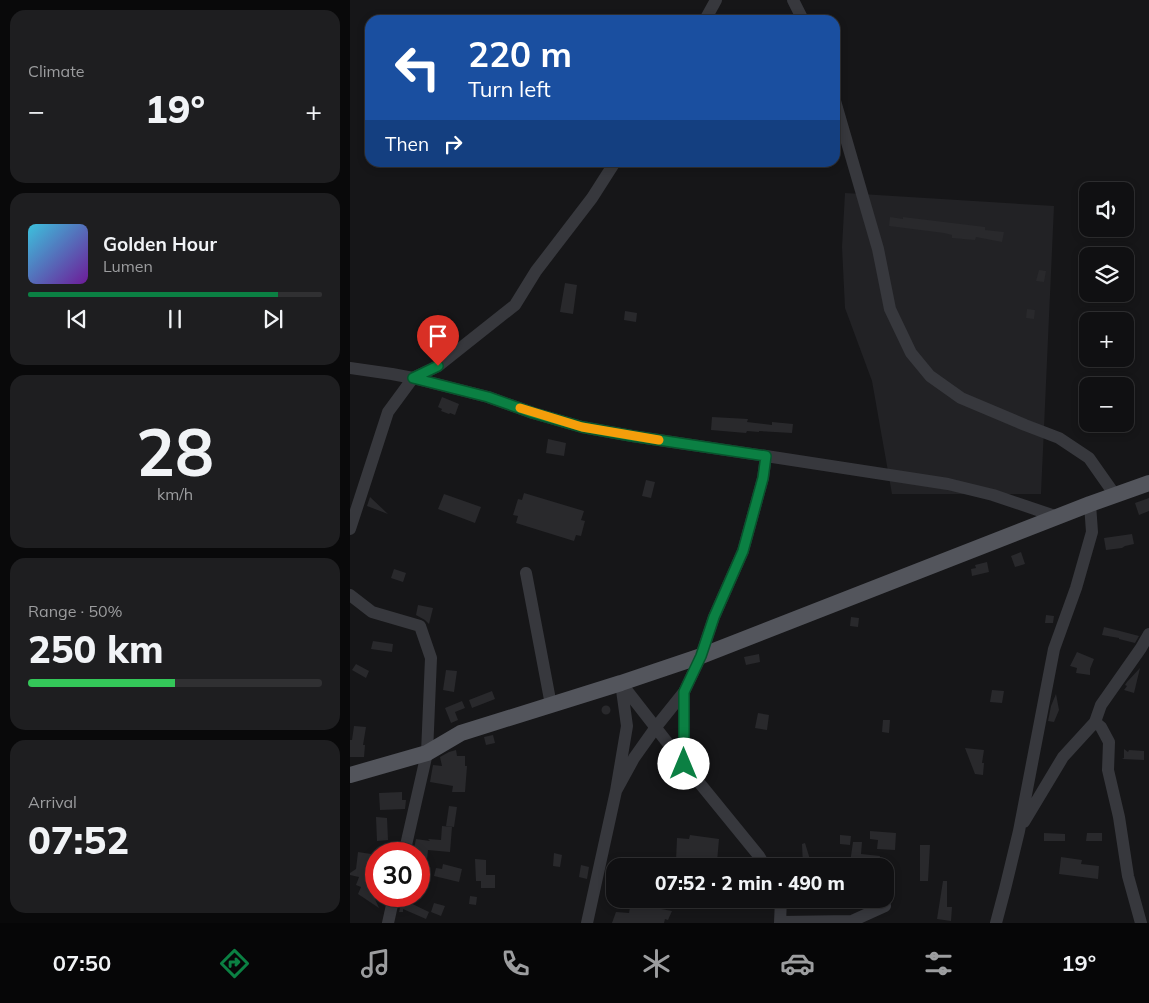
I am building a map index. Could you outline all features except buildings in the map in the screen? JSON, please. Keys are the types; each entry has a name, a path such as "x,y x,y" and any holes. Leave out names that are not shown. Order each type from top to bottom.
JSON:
{"main road":[{"path":"350,774 427,753 461,733 701,656 1090,504 1149,483"}],"street":[{"path":"708,15 716,0"},
{"path":"793,0 800,15"},
{"path":"840,118 878,249 890,309 911,353 930,376 961,398 1059,438 1089,458 1115,495"},
{"path":"350,529 388,412 413,378 438,366 516,305 536,271 592,198 612,167"},
{"path":"350,368 413,378 488,397 533,413 582,427 948,484 993,495 1058,517"},
{"path":"616,792 634,758 684,692 701,656 714,617 743,551 763,478 766,456"},
{"path":"996,923 1018,831 1054,649 1076,588 1092,532 1090,504"},
{"path":"526,573 551,705"},
{"path":"350,595 372,612 420,626 431,658 427,753 407,842"},
{"path":"1018,831 1063,757 1095,722 1101,706 1149,634"},
{"path":"621,683 760,858"},
{"path":"587,923 616,792 627,726 621,683"},
{"path":"684,692 684,764"},
{"path":"1095,722 1101,727 1110,742 1108,770 1119,817 1128,876 1141,923"},
{"path":"388,923 392,907"},
{"path":"781,908 780,923 852,921 881,908"}],"shaded area":[{"path":"845,193 1054,206 1041,494 892,494 872,381 845,308 842,247"}],"slow traffic":[{"path":"520,408 582,427 659,440"}],"route":[{"path":"438,366 413,378 488,397 533,413 582,427 766,456 763,478 743,551 714,617 701,656 684,692 684,764"}]}
